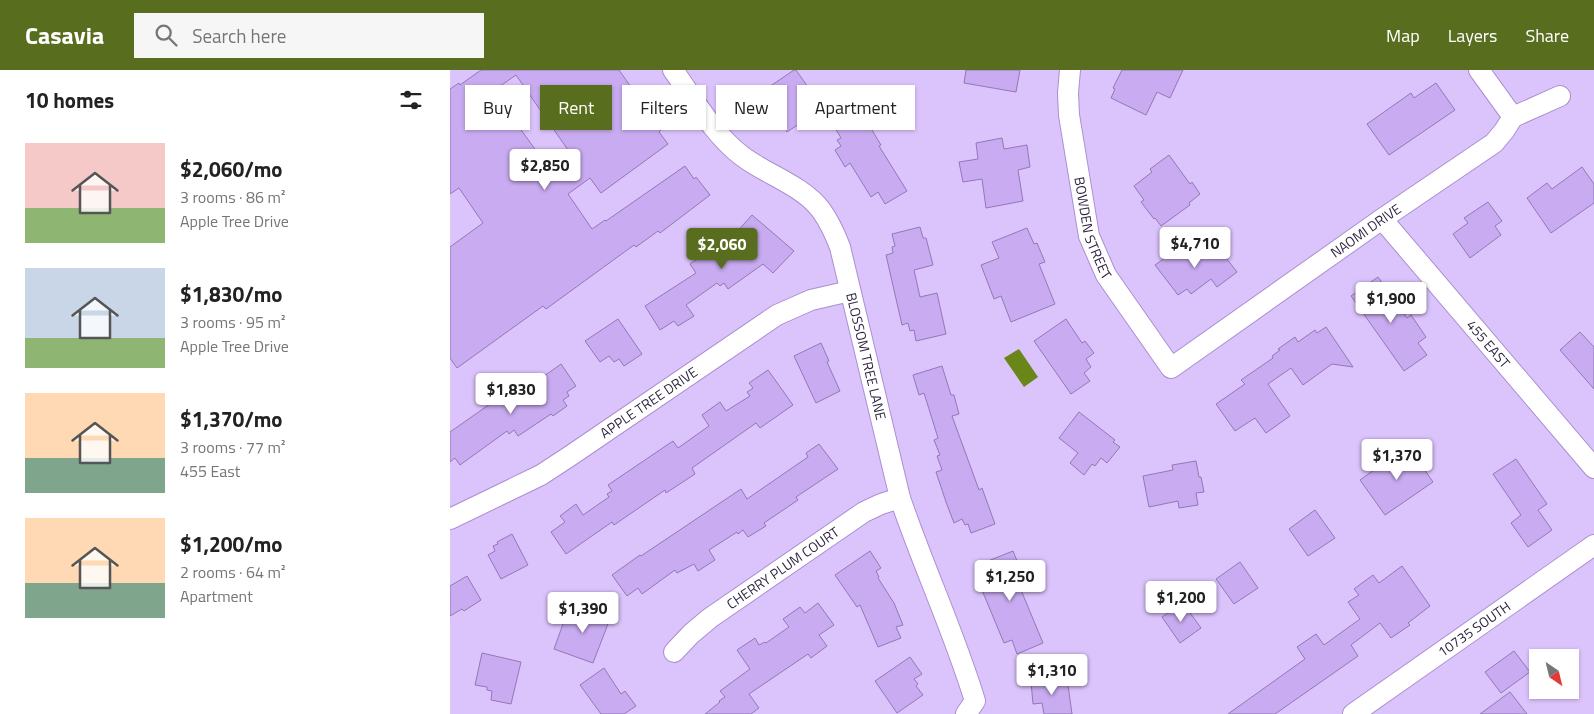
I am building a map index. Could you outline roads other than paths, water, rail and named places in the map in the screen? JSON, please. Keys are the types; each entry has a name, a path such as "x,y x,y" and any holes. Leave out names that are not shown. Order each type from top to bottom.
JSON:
{"street":[{"name":"BLOSSOM TREE LANE","path":"674,70 725,141 742,156 803,193 820,208 832,227 840,247 900,498 967,675 971,707"},
{"name":"BOWDEN STREET","path":"1070,70 1069,115 1089,236 1106,275 1172,368"},
{"path":"1479,70 1513,117 1560,96"},
{"name":"NAOMI DRIVE","path":"1172,368 1494,142 1513,117"},
{"name":"455 EAST","path":"1382,219 1594,468"},
{"name":"APPLE TREE DRIVE","path":"450,519 541,474 570,456 777,315 811,300 850,291"},
{"name":"CHERRY PLUM COURT","path":"674,652 710,618 864,512 900,498"},
{"name":"10735 SOUTH","path":"1353,714 1594,545"}]}
